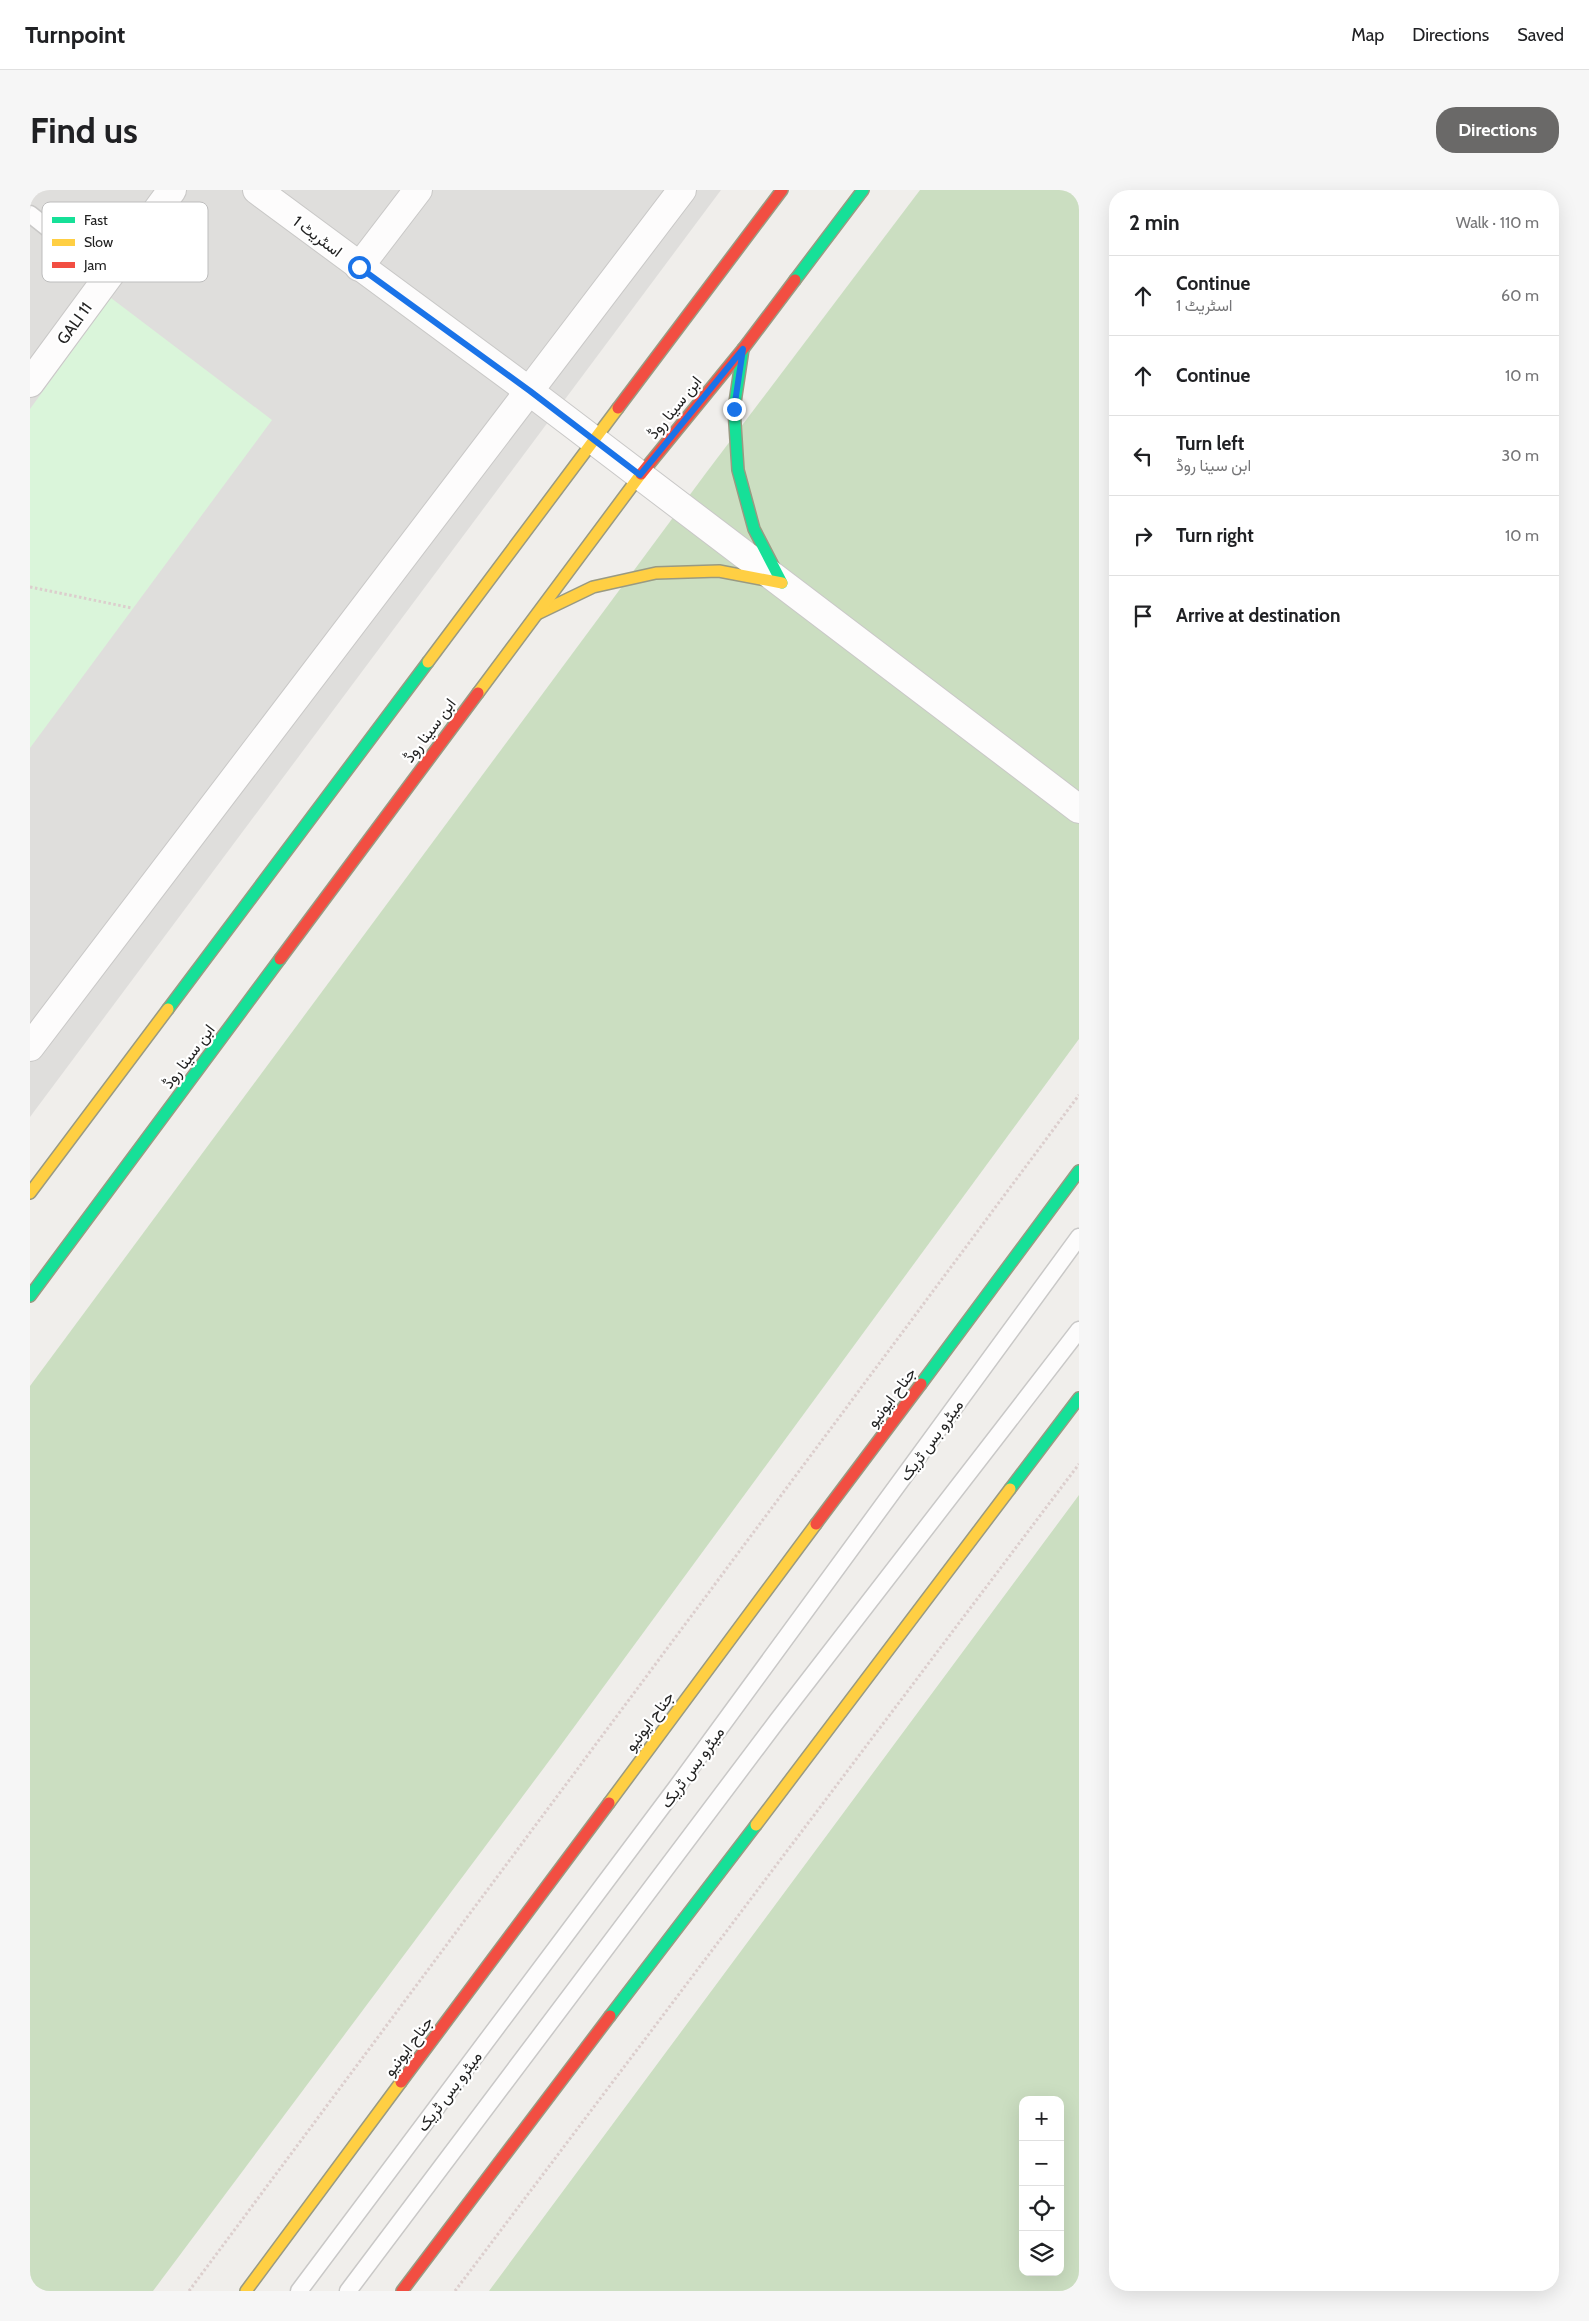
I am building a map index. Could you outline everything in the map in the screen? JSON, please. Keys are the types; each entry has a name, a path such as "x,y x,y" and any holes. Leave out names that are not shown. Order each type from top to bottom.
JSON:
{"main road":[{"path":"30,1194 596,441 782,190"},
{"name":"ابن سینا روڈ","path":"30,1296 640,475 743,349 863,190"},
{"path":"743,349 734,409 738,470 754,529 782,582"},
{"path":"536,614 594,587 656,573 719,571 782,582"},
{"name":"جناح ایونیو","path":"246,2291 1079,1171"},
{"path":"402,2291 1079,1398"}],"street":[{"name":"GALI 11","path":"163,202 172,190"},
{"name":"اسٹریٹ 1","path":"257,190 359,267 530,391 1079,809"},
{"path":"359,267 418,190"},
{"path":"30,1047 682,190"},
{"name":"GALI 11","path":"30,383 104,282"}],"lane":[{"path":"30,214 42,224"},
{"name":"میٹرو بس ٹریک","path":"298,2291 676,1788 1079,1237"},
{"path":"348,2291 771,1729 1079,1330"}],"path":[{"path":"30,587 132,608"},
{"path":"189,2291 1079,1095"},
{"path":"455,2291 1079,1464"}],"shaded area":[{"path":"30,190 721,190 30,1117"}],"green space":[{"path":"920,190 1079,190 1079,1039 555,1753 153,2291 30,2291 30,1386 706,473"},
{"path":"111,298 272,420 30,748 30,409"},
{"path":"1079,1495 1079,2291 489,2291"}],"traffic: fast":[{"path":"795,280 863,190"},
{"path":"743,349 734,409 738,470 754,529 782,583"},
{"path":"168,1009 428,662"},
{"path":"30,1296 280,959"},
{"path":"921,1384 1079,1171"},
{"path":"1010,1489 1079,1398"},
{"path":"610,2016 756,1825"}],"traffic: slow":[{"path":"428,662 618,408"},
{"path":"478,693 641,474"},
{"path":"539,613 593,587 656,573 719,571 782,583"},
{"path":"30,1193 168,1009"},
{"path":"756,1825 1010,1489"},
{"path":"609,1803 816,1524"},
{"path":"246,2291 401,2082"}],"traffic: jam":[{"path":"618,408 782,190"},
{"path":"641,474 743,349 795,280"},
{"path":"280,959 478,693"},
{"path":"816,1524 921,1384"},
{"path":"401,2082 609,1803"},
{"path":"402,2291 610,2016"}],"route":[{"path":"359,267 530,391 640,475 743,349 734,409"}]}
